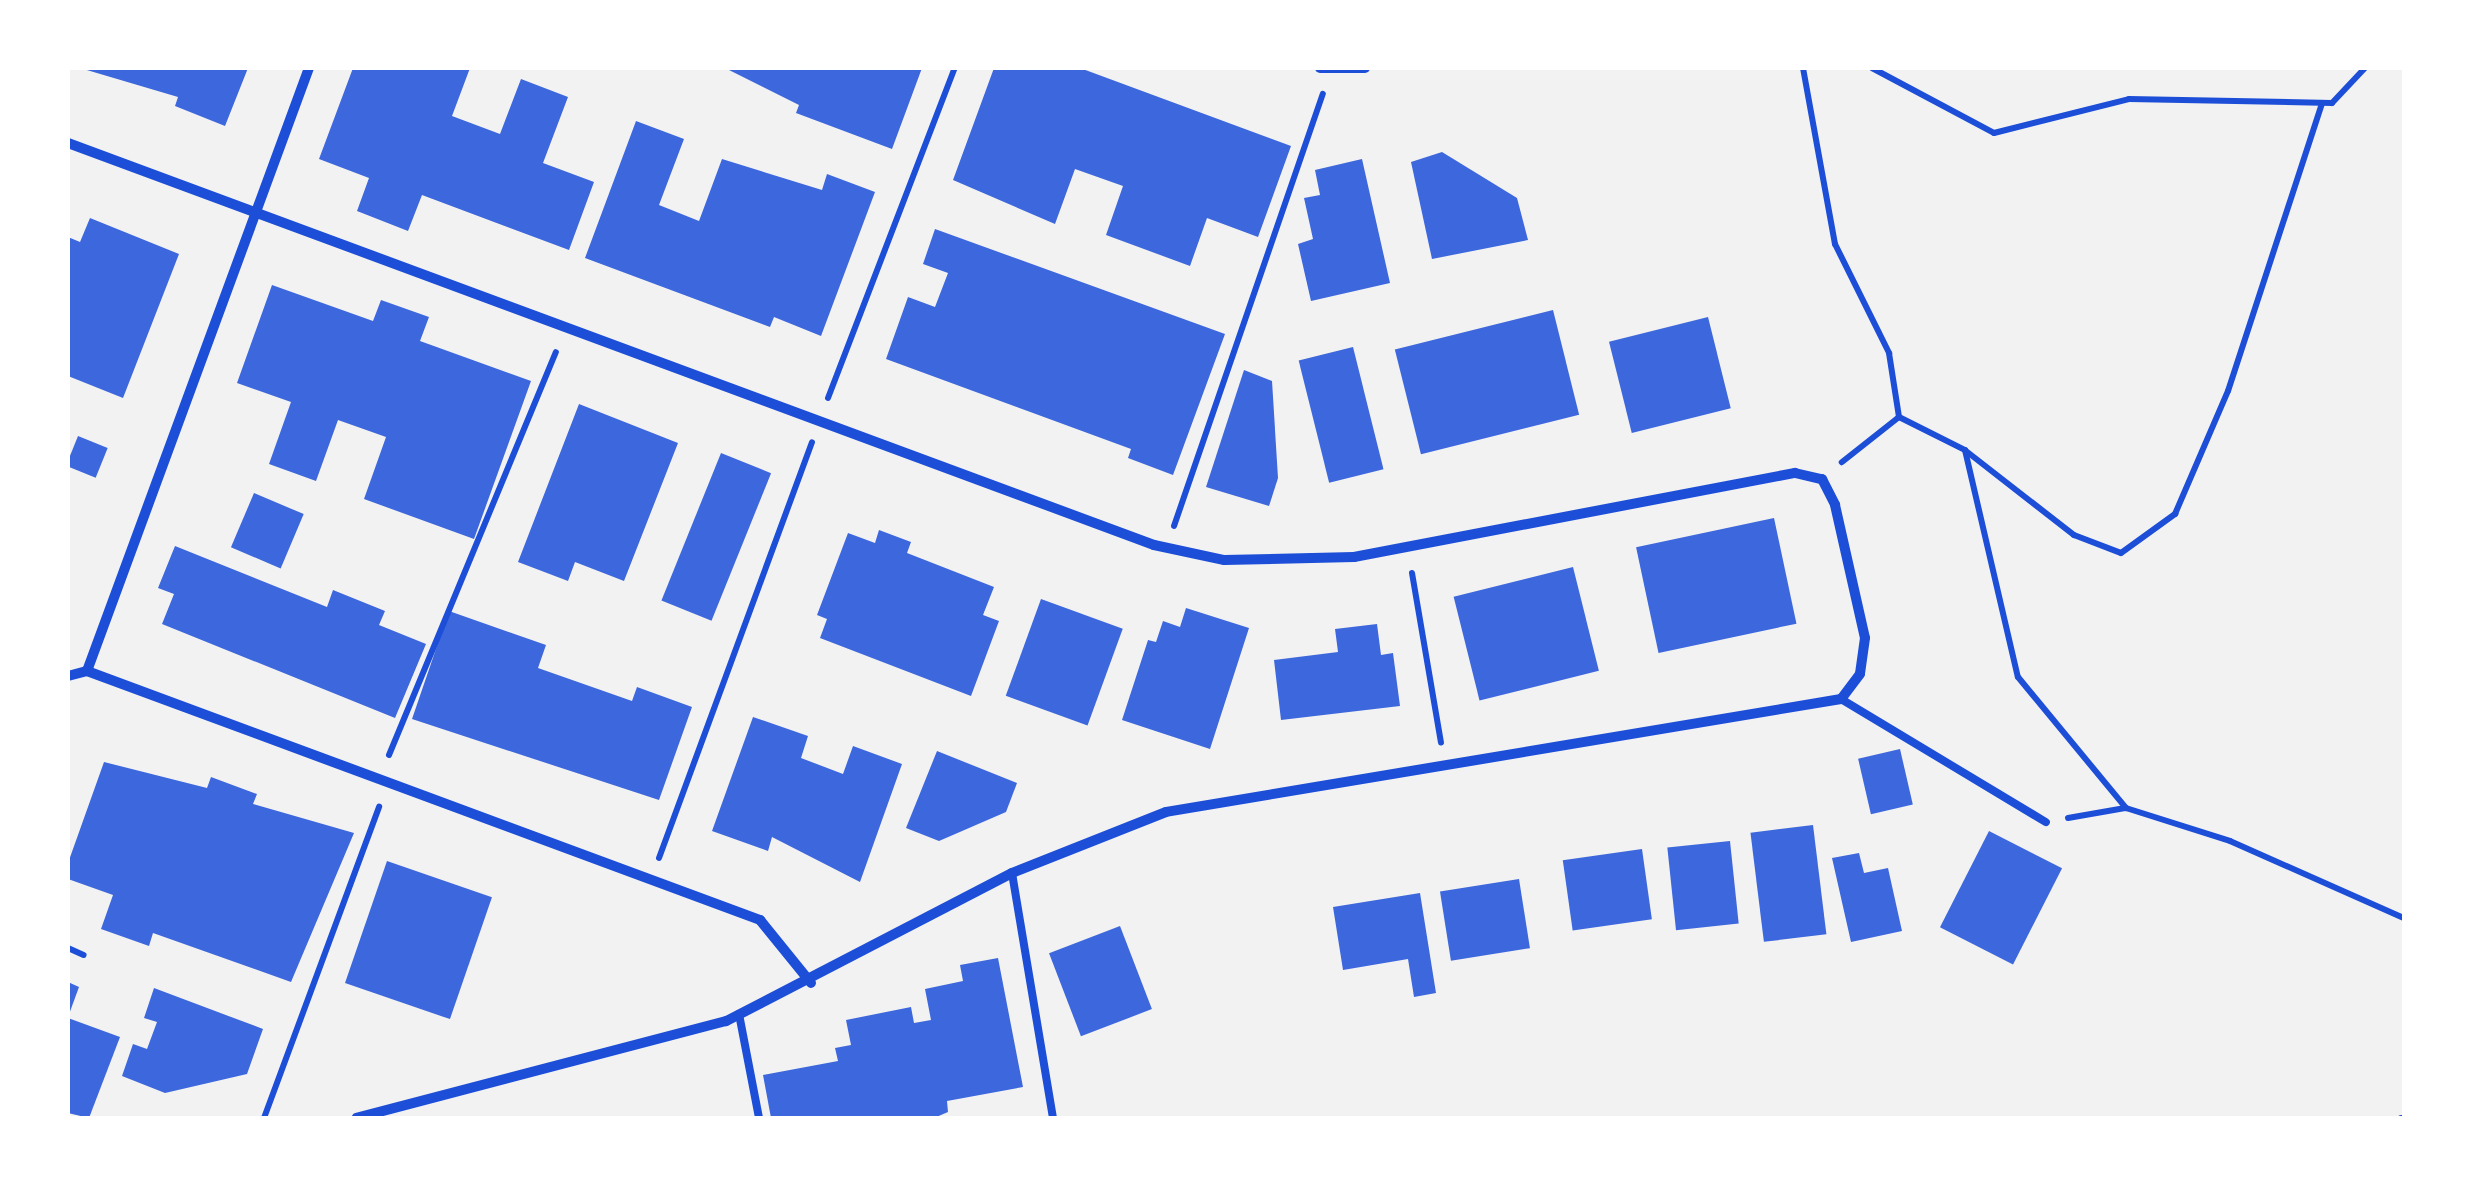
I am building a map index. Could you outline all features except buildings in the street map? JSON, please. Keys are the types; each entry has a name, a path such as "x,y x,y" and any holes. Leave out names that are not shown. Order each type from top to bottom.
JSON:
{"street":[{"path":"87,671 308,68"},
{"path":"1320,68 1365,68"},
{"path":"68,144 1166,547 1280,561 1407,547 1795,473 1822,480 1865,638 1860,674 1841,699 1166,812 1012,873 811,983 668,1041 357,1118"},
{"path":"68,676 87,671 760,920 811,983"}],"lane":[{"path":"1841,699 2046,822"},
{"path":"1012,873 1053,1118"},
{"path":"739,1014 759,1118"}],"path":[{"path":"909,190 955,68"},
{"path":"1166,547 1332,68"},
{"path":"1802,68 1835,244 1889,354 1899,417"},
{"path":"1872,68 1994,133 2129,99 2322,103"},
{"path":"1899,417 1965,450 2074,535 2121,553 2175,514 2228,391 2322,103 2364,68"},
{"path":"264,1118 384,781 566,327"},
{"path":"1822,480 1899,417"},
{"path":"1965,450 2018,677 2126,808"},
{"path":"1407,547 1445,765"},
{"path":"651,880 734,664"},
{"path":"2046,822 2126,808 2230,841 2404,918"},
{"path":"68,948 84,955"}]}
